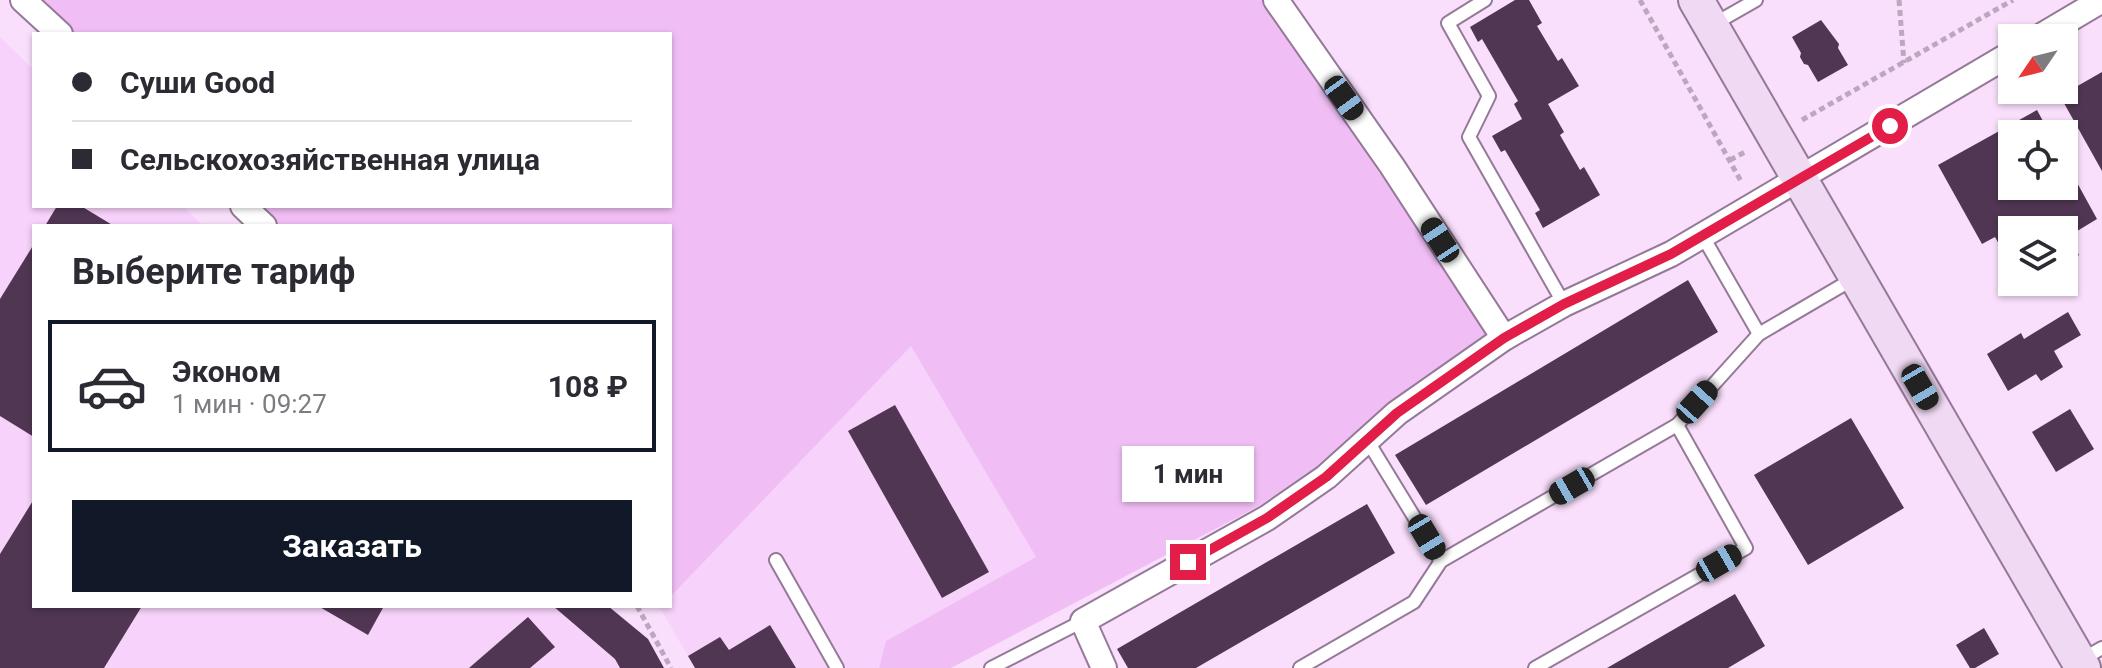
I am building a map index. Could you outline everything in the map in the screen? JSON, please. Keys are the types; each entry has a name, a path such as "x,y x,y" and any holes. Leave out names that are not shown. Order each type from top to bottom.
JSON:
{"street":[{"path":"23,0 58,32"},
{"path":"1276,0 1392,166 1504,338"},
{"path":"2062,24 2102,0"},
{"path":"1704,13 1857,277 2088,659"},
{"path":"1104,668 1083,621 1267,518 1326,477 1397,413 1504,338 1564,304 1671,254 1998,61"},
{"path":"245,208 262,224"}],"lane":[{"path":"1485,0 1448,23 1489,96 1469,137 1564,304"},
{"path":"1704,13 1756,0"},
{"path":"1702,235 1759,334"},
{"path":"1300,668 1414,602 1441,561 1677,425 1759,334 1857,277"},
{"path":"1535,668 1746,548 1677,425"},
{"path":"1367,440 1441,561"},
{"path":"776,560 837,668"},
{"path":"991,668 1083,621"}],"path":[{"path":"1640,0 1755,205"},
{"path":"1899,0 1904,63"},
{"path":"1794,125 2013,0"},
{"path":"1730,160 1752,148"},
{"path":"638,608 671,668"}],"shaded area":[{"path":"35,0 1263,0 1489,336 1360,430 1319,465 1259,506 951,668 879,668 886,641 1036,557 911,346 672,595 672,224 274,224 256,208 672,208 672,32 70,32"},
{"path":"0,37 32,68 32,208 184,208 202,224 32,224 32,608 610,608 648,639 664,668 0,668"},
{"path":"911,345 1036,557 886,641 879,668 695,668 660,608 672,608 672,595"}],"building":[{"path":"1515,0 1529,0 1542,23 1537,26 1558,61 1562,58 1579,86 1548,104 1564,132 1560,135 1580,170 1584,167 1600,195 1543,228 1535,213 1540,210 1505,150 1501,152 1492,136 1522,119 1514,104 1518,101 1482,39 1478,42 1470,27"},
{"path":"1821,20 1839,44 1838,48 1848,65 1818,82 1808,65 1804,64 1792,37"},
{"path":"2102,72 2102,171 2078,128 2078,120 2073,120 2064,104 2078,104 2078,86"},
{"path":"2037,110 2042,120 2019,120"},
{"path":"1998,132 1998,200 2078,200 2078,184 2097,219 2078,231 2078,216 1998,216 1998,242 1995,237 1982,244 1938,165"},
{"path":"56,208 84,208 111,224 46,224"},
{"path":"32,247 32,436 0,416 0,299"},
{"path":"1688,280 1718,332 1426,505 1395,455"},
{"path":"2068,312 2081,335 2054,351 2063,367 2041,381 2036,374 2008,391 1987,354 2021,333 2024,339"},
{"path":"895,405 989,572 942,598 848,431"},
{"path":"2070,409 2094,449 2056,472 2032,432"},
{"path":"1851,418 1904,508 1808,565 1754,475"},
{"path":"32,502 32,608 141,608 104,668 0,668 0,554"},
{"path":"1367,504 1395,553 1196,668 1128,668 1117,649"},
{"path":"1735,594 1765,646 1728,668 1607,668"},
{"path":"321,608 383,608 368,635"},
{"path":"555,608 610,608 648,639 664,668 620,668 615,659"},
{"path":"528,617 555,647 530,668 469,668"},
{"path":"770,625 796,668 695,668 688,656 720,637 729,650"},
{"path":"1984,628 1999,654 1970,668 1956,645"}],"route":[{"path":"1188,562 1267,518 1326,477 1397,413 1504,338 1564,304 1671,254 1890,126"}]}
